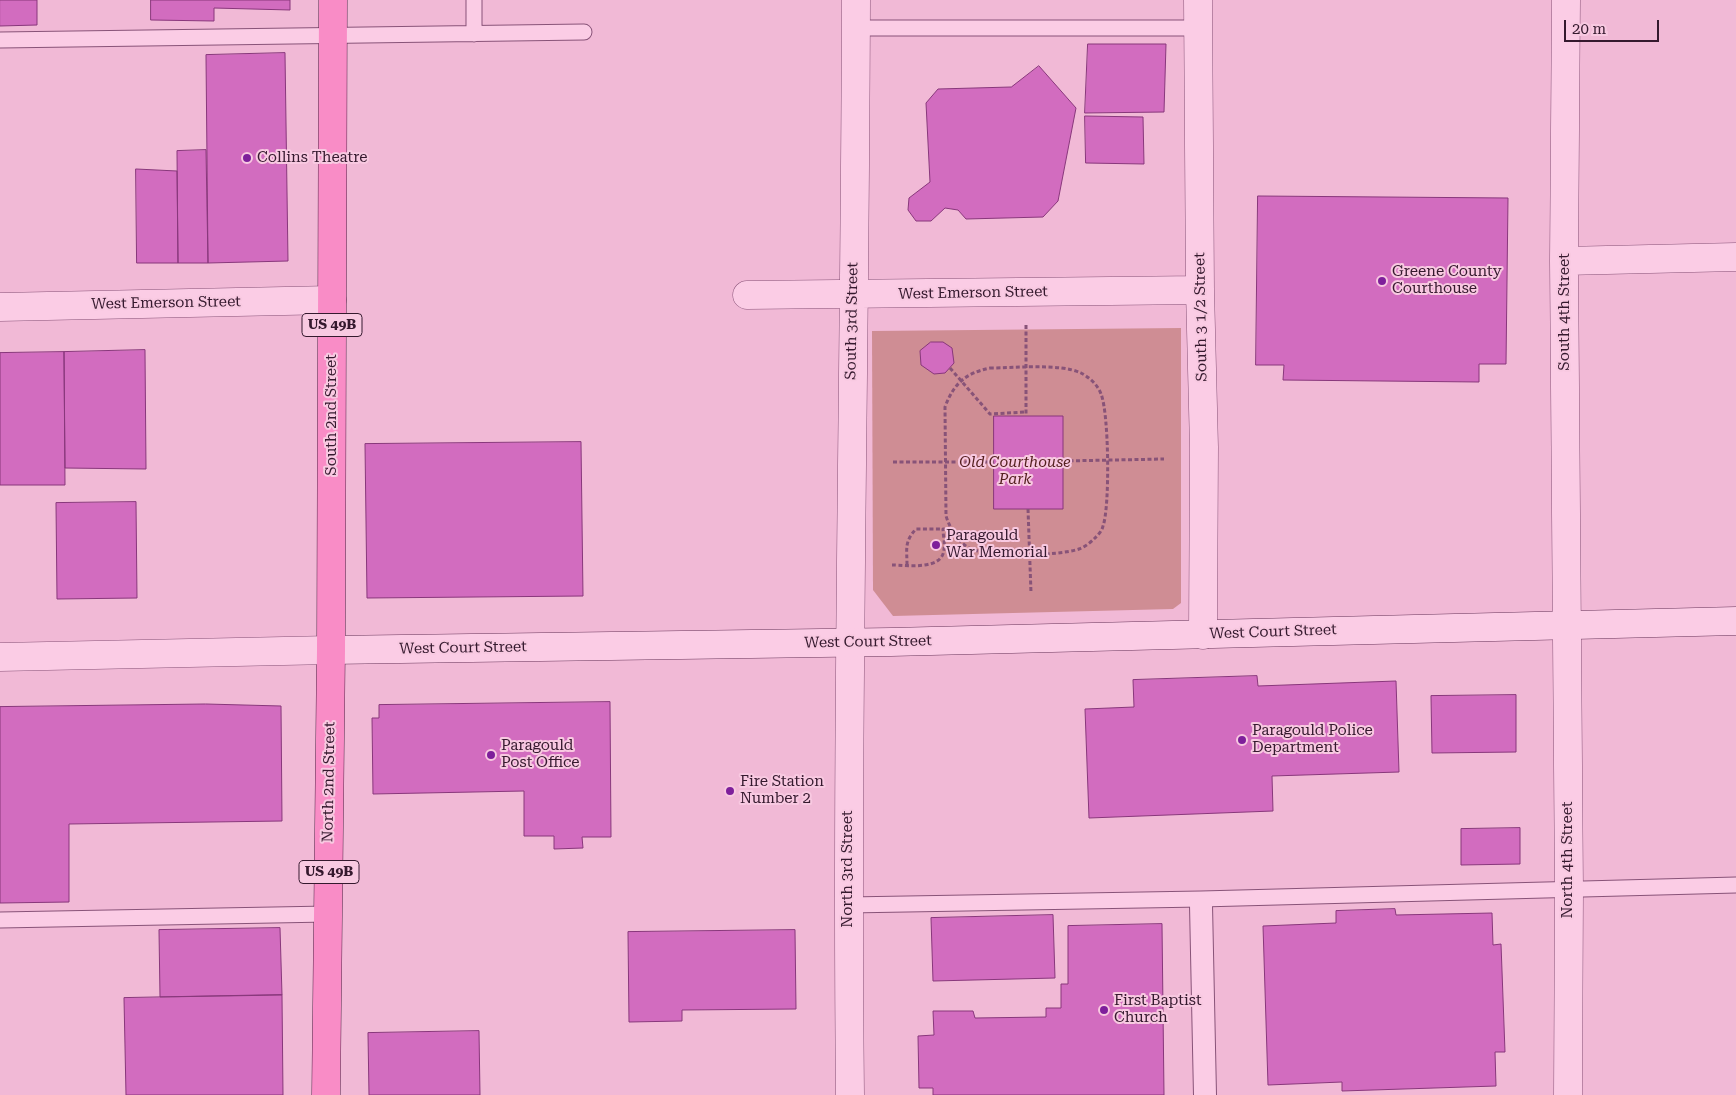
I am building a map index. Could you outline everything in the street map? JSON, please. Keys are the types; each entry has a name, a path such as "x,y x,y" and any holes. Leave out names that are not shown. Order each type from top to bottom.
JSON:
{"main road":[{"name":"South 2nd Street","path":"331,650 334,0"},
{"name":"North 2nd Street","path":"326,1095 331,650"}],"street":[{"name":"South 3rd Street","path":"849,642 856,0"},
{"name":"South 3 1/2 Street","path":"1198,0 1200,290 1204,448 1202,634"},
{"name":"South 4th Street","path":"1566,0 1564,261 1567,624"},
{"path":"1564,261 1736,257"},
{"name":"West Emerson Street","path":"746,295 1200,290"},
{"name":"West Emerson Street","path":"0,307 332,300"},
{"name":"West Court Street","path":"0,656 849,642 1736,621"},
{"name":"North 4th Street","path":"1567,624 1568,1095"},
{"name":"North 3rd Street","path":"849,642 848,905 850,1095"},
{"path":"1201,905 1205,1095"}],"lane":[{"path":"474,0 474,34"},
{"path":"856,28 1199,28"},
{"path":"0,40 584,32"},
{"path":"848,905 1736,885"},
{"path":"0,920 328,914"}],"path":[{"path":"1026,325 1026,416"},
{"path":"950,368 990,414 1026,412"},
{"path":"990,368 1026,368 1066,369 1081,373 1093,382 1101,392 1106,410 1107,509 1103,528 1093,540 1081,549 1064,553 1004,554 983,552 968,547 950,529 946,516 945,407 950,393 961,380 976,371 990,368"},
{"path":"1063,462 1164,459"},
{"path":"893,462 994,462"},
{"path":"1028,509 1031,593"},
{"path":"907,565 906,542 916,529 950,529"},
{"path":"892,565 929,565 940,560 945,550 943,529"}],"green space":[{"name":"Old Courthouse Park","path":"1181,328 1181,603 1173,609 893,616 873,590 872,331"}],"building":[{"path":"0,0 37,0 37,25 0,26"},
{"path":"151,0 290,0 290,10 214,8 214,21 151,20"},
{"path":"1088,44 1166,44 1164,112 1085,113"},
{"name":"Collins Theatre","path":"285,53 288,261 208,263 206,55"},
{"path":"1039,66 1076,108 1058,201 1043,217 966,219 958,210 945,208 931,221 916,221 908,210 909,198 930,182 926,103 938,89 1011,87"},
{"path":"1085,116 1143,117 1144,164 1086,163"},
{"path":"206,150 208,263 178,263 177,151"},
{"path":"136,169 177,171 178,263 137,263"},
{"name":"Greene County Courthouse","path":"1258,196 1508,198 1506,364 1479,364 1479,382 1283,380 1284,365 1256,365"},
{"path":"931,342 943,342 952,348 954,363 945,373 934,374 921,365 920,351"},
{"path":"145,350 146,469 65,468 64,352"},
{"path":"64,352 65,485 0,485 0,353"},
{"path":"994,416 1063,416 1063,509 994,509"},
{"path":"581,442 583,596 367,598 365,444"},
{"path":"136,502 137,598 57,599 56,503"},
{"name":"Paragould Police Department","path":"1257,676 1258,686 1396,681 1399,772 1272,776 1273,811 1089,818 1085,709 1134,707 1133,680"},
{"path":"1516,695 1516,752 1432,753 1431,696"},
{"name":"Paragould Post Office","path":"610,702 611,837 582,837 583,848 554,849 554,836 524,836 524,791 373,794 372,718 379,718 379,705"},
{"path":"206,704 281,706 282,821 69,824 69,902 0,903 0,707"},
{"path":"1520,828 1520,864 1461,865 1461,829"},
{"path":"1395,909 1396,915 1492,913 1493,945 1501,944 1505,1052 1495,1052 1496,1086 1342,1091 1342,1082 1268,1085 1263,926 1336,923 1336,911"},
{"path":"1053,915 1055,978 933,981 931,918"},
{"name":"First Baptist Church","path":"1162,924 1164,1095 933,1095 933,1088 919,1088 918,1036 934,1035 933,1011 973,1011 975,1018 1046,1017 1046,1008 1061,1008 1061,984 1068,984 1068,926"},
{"path":"280,928 282,995 160,997 159,930"},
{"path":"795,930 796,1009 682,1010 682,1021 629,1022 628,932"},
{"path":"282,995 283,1095 126,1095 124,998"},
{"path":"479,1031 480,1095 369,1095 368,1033"}],"place":[{"name":"Collins Theatre","path":"247,158"},
{"name":"Greene County Courthouse","path":"1382,281"},
{"name":"Paragould War Memorial","path":"936,545"},
{"name":"Paragould Police Department","path":"1242,740"},
{"name":"Paragould Post Office","path":"491,755"},
{"name":"Fire Station Number 2","path":"730,791"},
{"name":"First Baptist Church","path":"1104,1010"}]}
